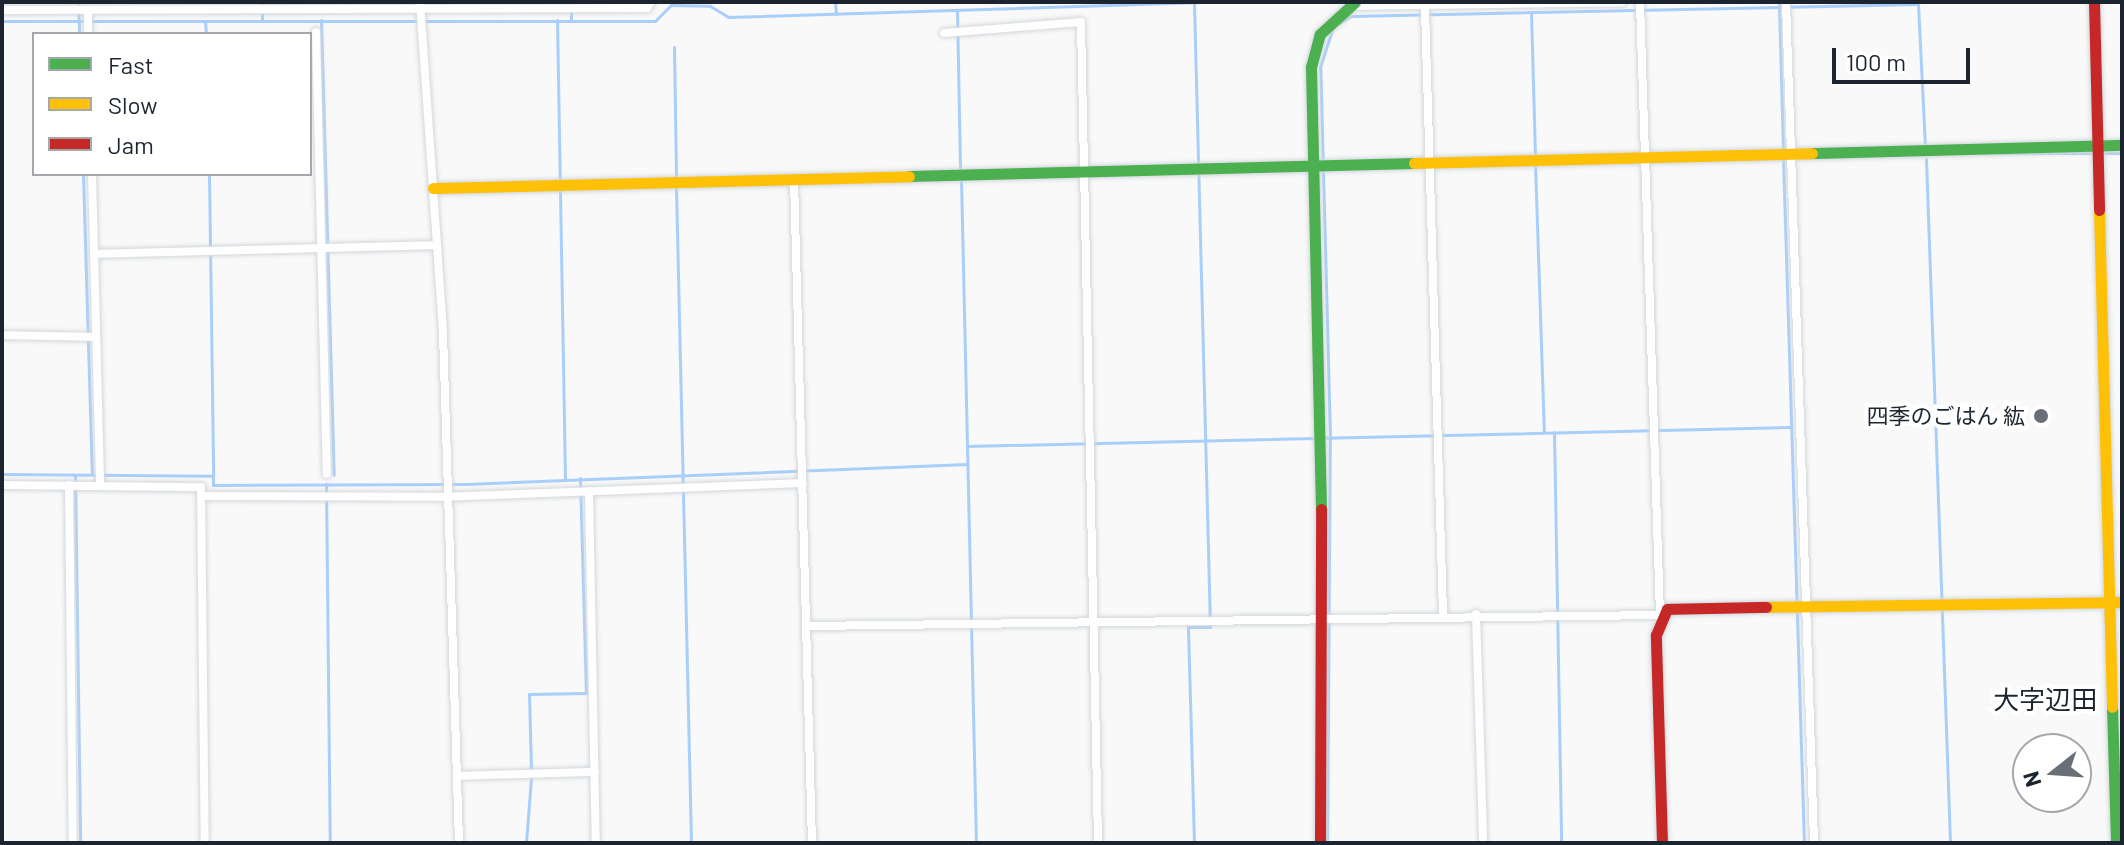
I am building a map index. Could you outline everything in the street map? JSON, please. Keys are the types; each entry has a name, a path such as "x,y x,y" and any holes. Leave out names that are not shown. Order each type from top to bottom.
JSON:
{"street":[{"path":"2,10 85,18 130,6 420,12 647,8 651,2"},
{"path":"1320,843 1325,617 1320,167 1313,48 1327,23 1353,4 1425,12 1529,3 1622,2"},
{"path":"1786,2 1787,155 1800,606 1814,843"},
{"path":"2094,2 2097,150 2117,602 2116,843"},
{"path":"1640,7 1651,430 1660,615 1662,843"},
{"path":"420,12 437,245 449,488 459,843"},
{"path":"1425,12 1443,615"},
{"path":"951,33 1081,22 1096,621 1098,843"},
{"path":"316,32 326,248 327,474"},
{"path":"433,188 1431,165 1925,150 2097,150 2122,145"},
{"path":"92,176 94,254 90,337 100,477"},
{"path":"794,179 812,843"},
{"path":"94,254 437,245"},
{"path":"2,335 90,337"},
{"path":"202,496 326,497 449,488 584,491 682,488 803,475"},
{"path":"2,485 73,484 100,477 201,487 205,843"},
{"path":"73,484 73,843"},
{"path":"584,491 596,843"},
{"path":"808,626 1476,614 1660,615 1682,606 2117,602"},
{"path":"1476,614 1483,843"},
{"path":"457,776 595,772"}],"waterway":[{"path":"78,2 79,32"},
{"path":"262,2 262,20"},
{"path":"571,2 571,21"},
{"path":"835,2 836,14"},
{"path":"2,21 655,21 671,5 710,6 728,17 1218,2"},
{"path":"1194,3 1210,627 1188,627 1194,843"},
{"path":"1338,24 1351,16 1918,4 1925,146"},
{"path":"1779,5 1783,149"},
{"path":"957,11 960,171"},
{"path":"1531,12 1535,156"},
{"path":"321,20 334,475"},
{"path":"557,20 565,479"},
{"path":"205,22 206,32"},
{"path":"1327,843 1330,438 1320,67 1332,29"},
{"path":"674,47 676,179"},
{"path":"1926,153 2093,153"},
{"path":"2101,153 2122,153"},
{"path":"1783,157 1804,843"},
{"path":"1926,159 1950,843"},
{"path":"1535,164 1544,432"},
{"path":"83,176 92,473"},
{"path":"209,176 213,476"},
{"path":"961,179 976,843"},
{"path":"676,187 691,843"},
{"path":"967,446 1791,427"},
{"path":"1554,432 1561,843"},
{"path":"2,474 213,476 213,485 466,484 968,464"},
{"path":"75,475 80,843"},
{"path":"531,770 529,694 586,693 580,478"},
{"path":"326,484 330,843"},
{"path":"526,843 531,778"}],"traffic: fast":[{"path":"1321,509 1311,67 1320,34 1355,2"},
{"path":"1812,153 2122,145"},
{"path":"909,176 1414,163"},
{"path":"2112,707 2116,843"}],"traffic: slow":[{"path":"1414,163 1812,153"},
{"path":"433,188 909,176"},
{"path":"2099,210 2112,707"},
{"path":"1766,607 2122,602"}],"traffic: jam":[{"path":"2094,2 2099,210"},
{"path":"1320,843 1321,509"},
{"path":"1662,843 1656,635 1667,609 1766,607"}],"place":[{"name":"四季のごはん 紘","path":"2041,416"}],"district":[{"name":"大字辺田","path":"2045,699"}]}
